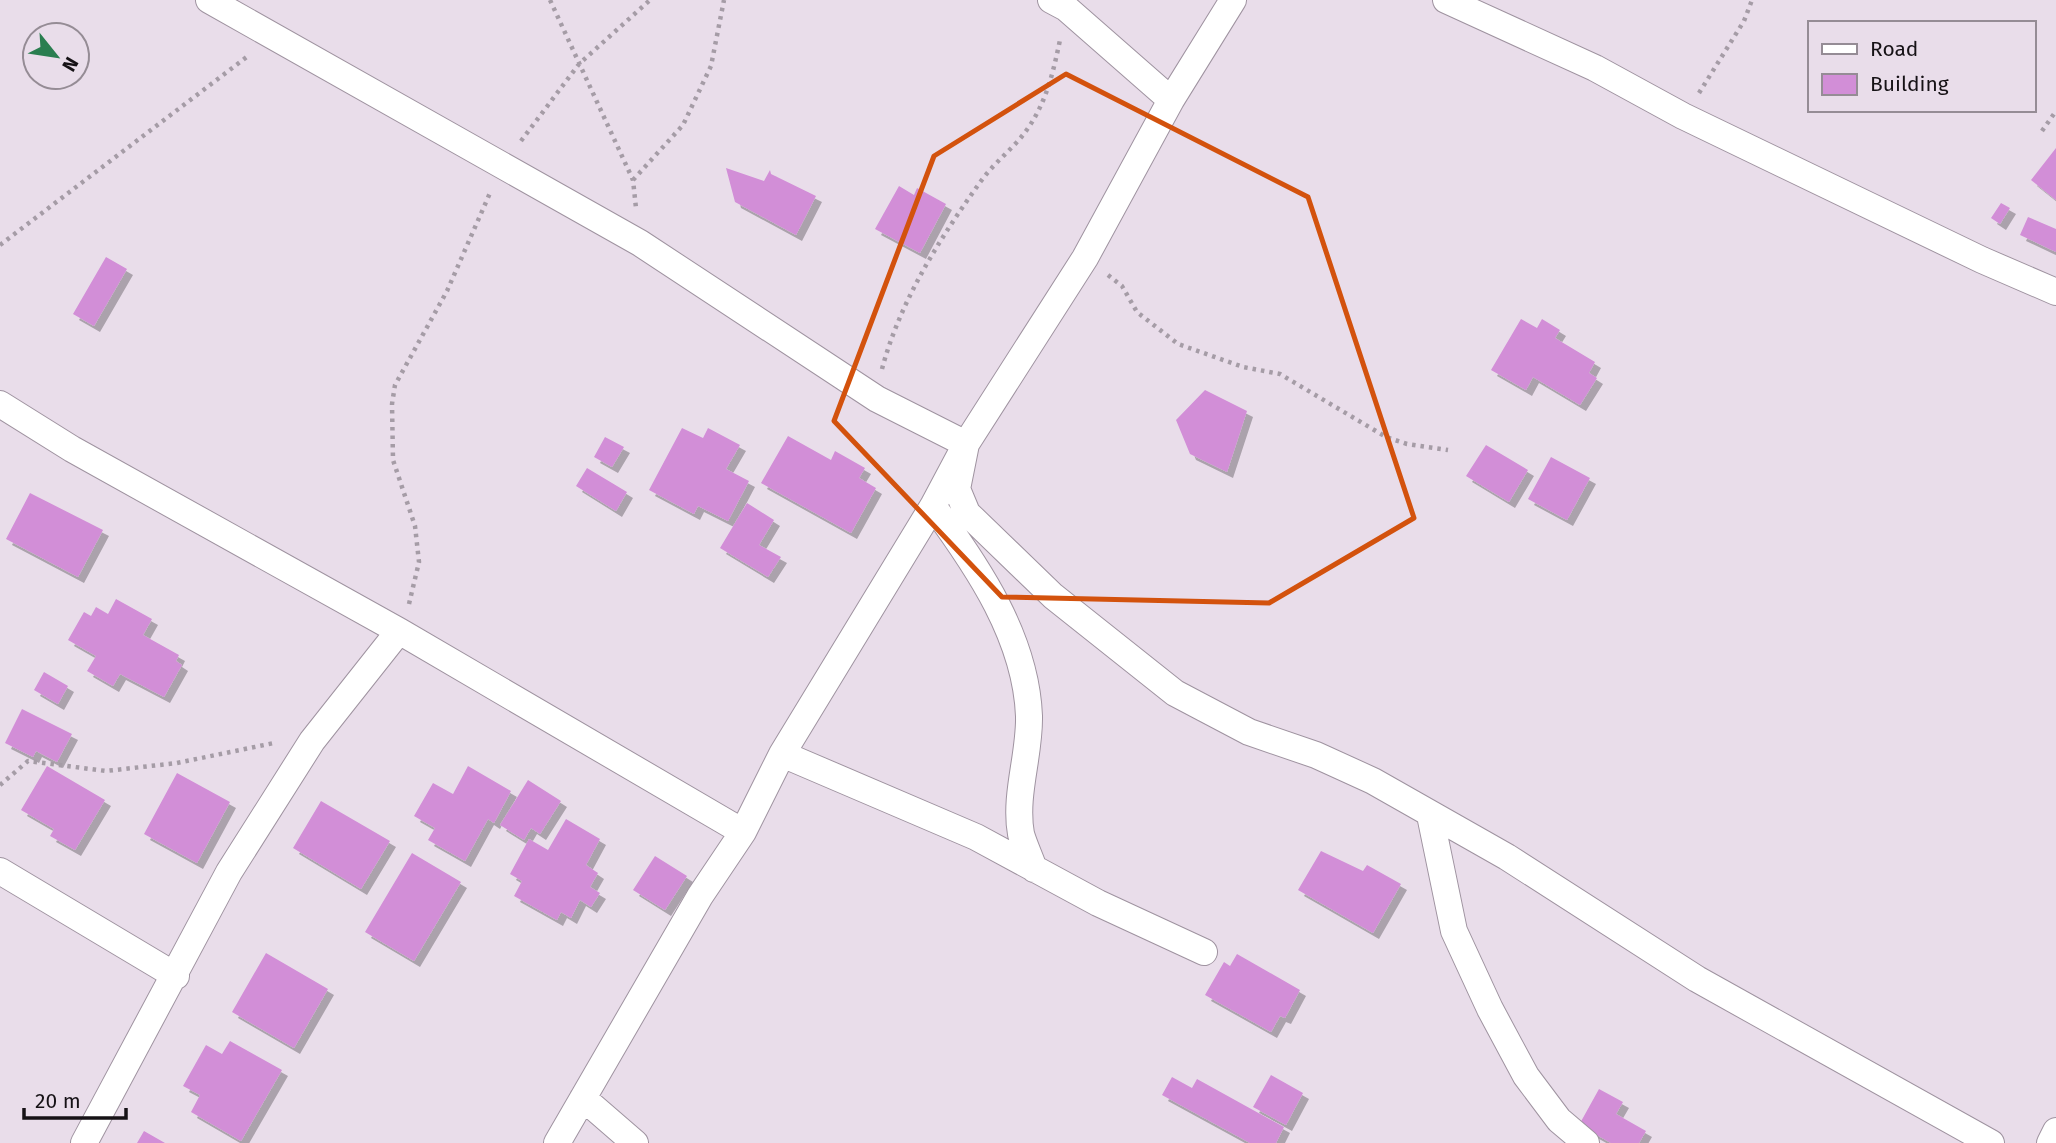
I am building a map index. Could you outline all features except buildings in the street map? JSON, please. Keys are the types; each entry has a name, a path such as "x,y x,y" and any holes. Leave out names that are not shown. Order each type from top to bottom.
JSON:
{"street":[{"path":"209,0 640,243 877,399 965,444"},
{"path":"556,1143 700,896 743,832 782,754 933,506 965,444 1085,258 1171,100 1233,0"},
{"path":"1446,0 1595,68 1683,116 1982,260 2056,292"},
{"path":"1058,4 1171,100"},
{"path":"0,404 72,449 399,631 743,832"},
{"path":"965,444 957,489 967,513 1053,596 1141,668 1204,710 1373,781 1507,857 1697,979 1991,1143"},
{"path":"933,506 968,553 1020,656 1027,688 1029,720 1020,810 1021,833 1034,869"},
{"path":"84,1143 176,976 229,872 312,741 399,631"},
{"path":"782,754 976,837 1098,903 1203,952"},
{"path":"1430,815 1454,931 1490,1009 1526,1076 1559,1120 1586,1143"},
{"path":"0,871 176,976"},
{"path":"583,1098 635,1143"},
{"path":"2050,1143 2056,1131"}],"path":[{"path":"550,0 634,180 640,243"},
{"path":"399,631 416,584 419,562 415,526 393,460 392,404 395,385 447,291 502,167 579,64 650,0"},
{"path":"634,180 683,125 711,66 724,0"},
{"path":"1683,116 1726,51 1752,0"},
{"path":"877,399 880,375 901,310 971,196 994,164 1018,141 1049,90 1058,4"},
{"path":"0,245 274,37"},
{"path":"2042,131 2056,111"},
{"path":"1085,258 1122,286 1137,312 1150,325 1178,344 1243,367 1280,374 1386,437 1407,444 1448,450"},
{"path":"0,785 28,761 106,771 177,763 289,741 312,741"}],"highlighted area":[{"path":"1066,74 1308,197 1414,518 1269,603 1002,597 834,421 934,156"}]}
